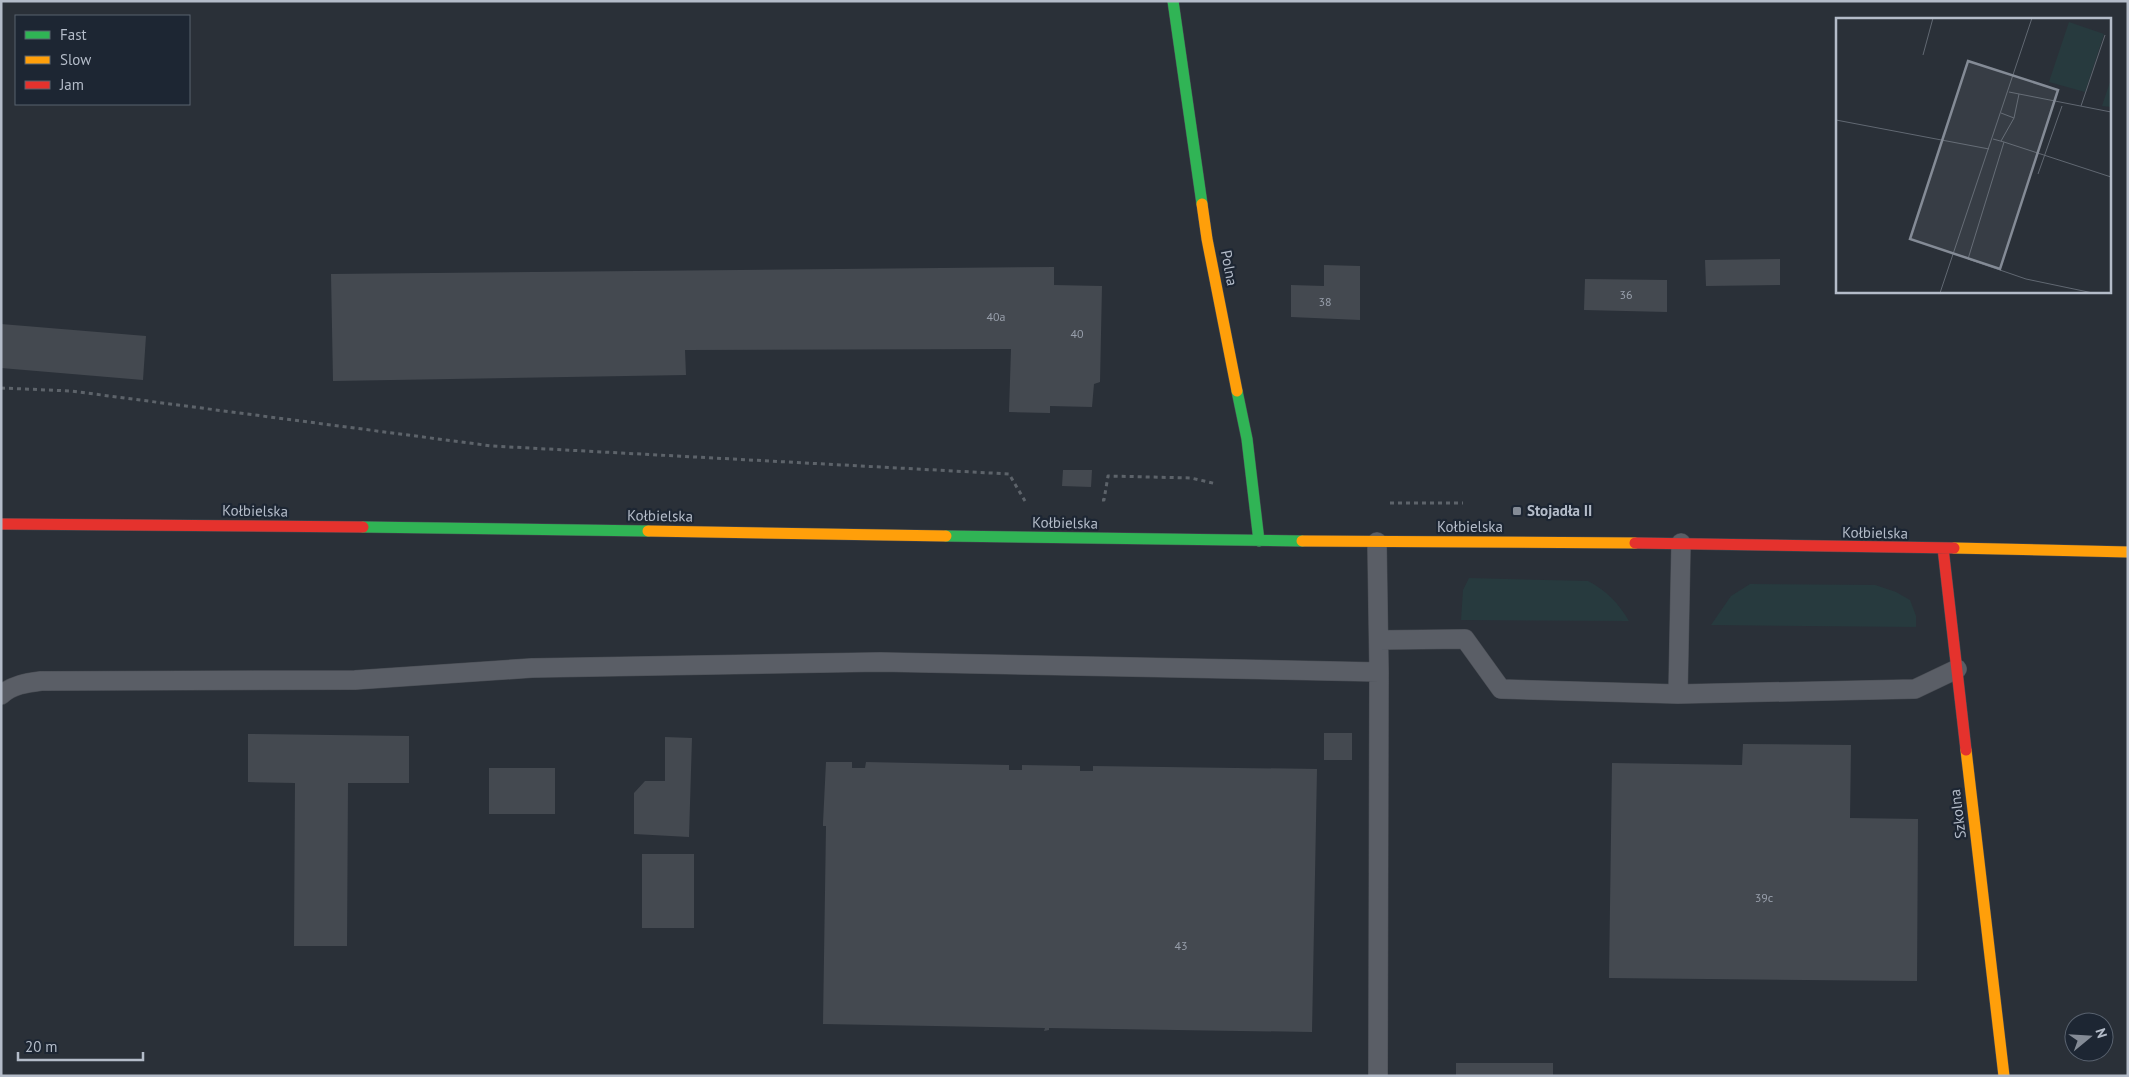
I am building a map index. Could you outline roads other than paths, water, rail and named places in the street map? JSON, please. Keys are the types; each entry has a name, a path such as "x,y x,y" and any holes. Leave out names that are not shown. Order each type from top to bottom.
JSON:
{"street":[{"name":"Polna","path":"1172,1 1207,239 1247,438 1259,541"},
{"name":"Kołbielska","path":"1,524 456,528 1259,541 1681,543 2128,552"},
{"name":"Szkolna","path":"1943,548 2004,1076"}],"lane":[{"path":"1377,542 1379,640 1378,1076"},
{"path":"1678,694 1681,543"},
{"path":"1379,640 1465,639 1501,689 1678,694 1915,689 1957,669"},
{"path":"1,695 16,686 41,681 355,680 532,668 747,663 948,663 1379,672"}],"place":[{"name":"Stojadła II","path":"1517,511"}]}
